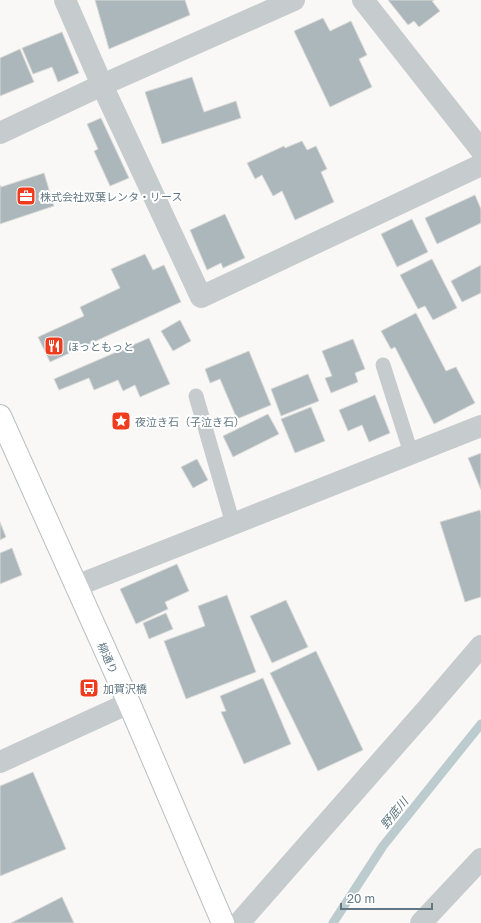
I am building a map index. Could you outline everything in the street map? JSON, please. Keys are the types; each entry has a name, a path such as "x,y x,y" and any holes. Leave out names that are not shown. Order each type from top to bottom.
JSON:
{"street":[{"path":"65,0 102,85 202,298 481,165"},
{"path":"0,133 102,85 294,0"},
{"path":"363,0 481,150"},
{"name":"柳通り","path":"0,416 4,437 76,586 129,703 223,923"},
{"path":"76,586 481,426"},
{"path":"239,923 481,646"},
{"path":"0,762 129,703"},
{"path":"421,923 481,859"}],"lane":[{"path":"383,365 411,453"},
{"path":"196,396 233,524"}],"building":[{"path":"95,0 185,0 190,15 109,49"},
{"path":"388,0 434,0 432,1 440,11 419,27 414,21 408,25"},
{"path":"323,18 330,31 351,21 367,55 359,59 372,87 330,107 294,31"},
{"path":"62,32 79,73 58,82 52,67 33,74 22,48"},
{"path":"20,49 34,82 0,96 0,58"},
{"path":"192,77 204,112 236,101 241,118 162,144 145,92"},
{"path":"101,118 129,178 110,186 94,151 98,149 87,124"},
{"path":"302,141 307,150 316,146 327,169 321,172 334,202 295,220 282,191 273,196 262,175 255,179 247,163 284,146 285,148"},
{"name":"株式会社双葉レンタ・リース","path":"44,173 54,206 0,224 0,185 1,187"},
{"path":"475,195 481,209 481,223 437,244 425,218"},
{"path":"225,214 245,258 223,268 221,263 207,270 190,230"},
{"path":"412,219 428,252 397,267 381,234"},
{"path":"145,254 153,270 164,265 181,302 50,362 38,337 84,316 80,307 120,288 111,269"},
{"path":"432,259 457,308 433,320 425,306 418,309 400,275"},
{"path":"481,265 481,293 462,302 451,281"},
{"path":"416,313 446,371 456,367 475,403 434,424 395,347 391,349 381,331"},
{"path":"180,320 191,341 173,351 161,331"},
{"path":"149,338 170,384 140,397 135,385 123,391 118,380 94,390 89,378 59,390 54,379"},
{"path":"353,339 365,369 355,373 358,382 331,393 325,378 332,376 322,351"},
{"path":"249,351 271,405 237,419 220,379 210,383 205,369"},
{"path":"308,374 319,401 281,416 271,389"},
{"path":"375,395 390,433 369,442 362,425 348,431 339,410"},
{"path":"311,407 325,441 295,453 281,419"},
{"path":"268,414 279,434 233,457 223,436"},
{"path":"481,453 481,490 468,458"},
{"path":"197,459 208,480 193,488 181,467"},
{"path":"480,510 481,597 465,602 440,522"},
{"path":"0,522 6,537 0,540"},
{"path":"12,548 22,575 0,584 0,553"},
{"path":"177,564 189,591 165,602 168,609 136,624 120,589"},
{"path":"227,595 256,672 186,699 164,641 205,626 198,606"},
{"path":"286,600 308,647 272,663 250,616"},
{"path":"166,613 173,629 149,639 143,623"},
{"path":"316,651 363,750 318,771 270,673"},
{"path":"263,678 291,744 244,764 221,712 226,711 220,696"},
{"path":"33,772 66,849 0,876 0,786"},
{"path":"62,897 74,923 11,923"}],"waterway":[{"name":"野底川","path":"333,923 383,846 481,724"}],"place":[{"name":"株式会社双葉レンタ・リース","path":"26,196"},
{"name":"ほっともっと","path":"54,346"},
{"name":"夜泣き石（子泣き石）","path":"121,421"},
{"name":"加賀沢橋","path":"89,688"}]}
